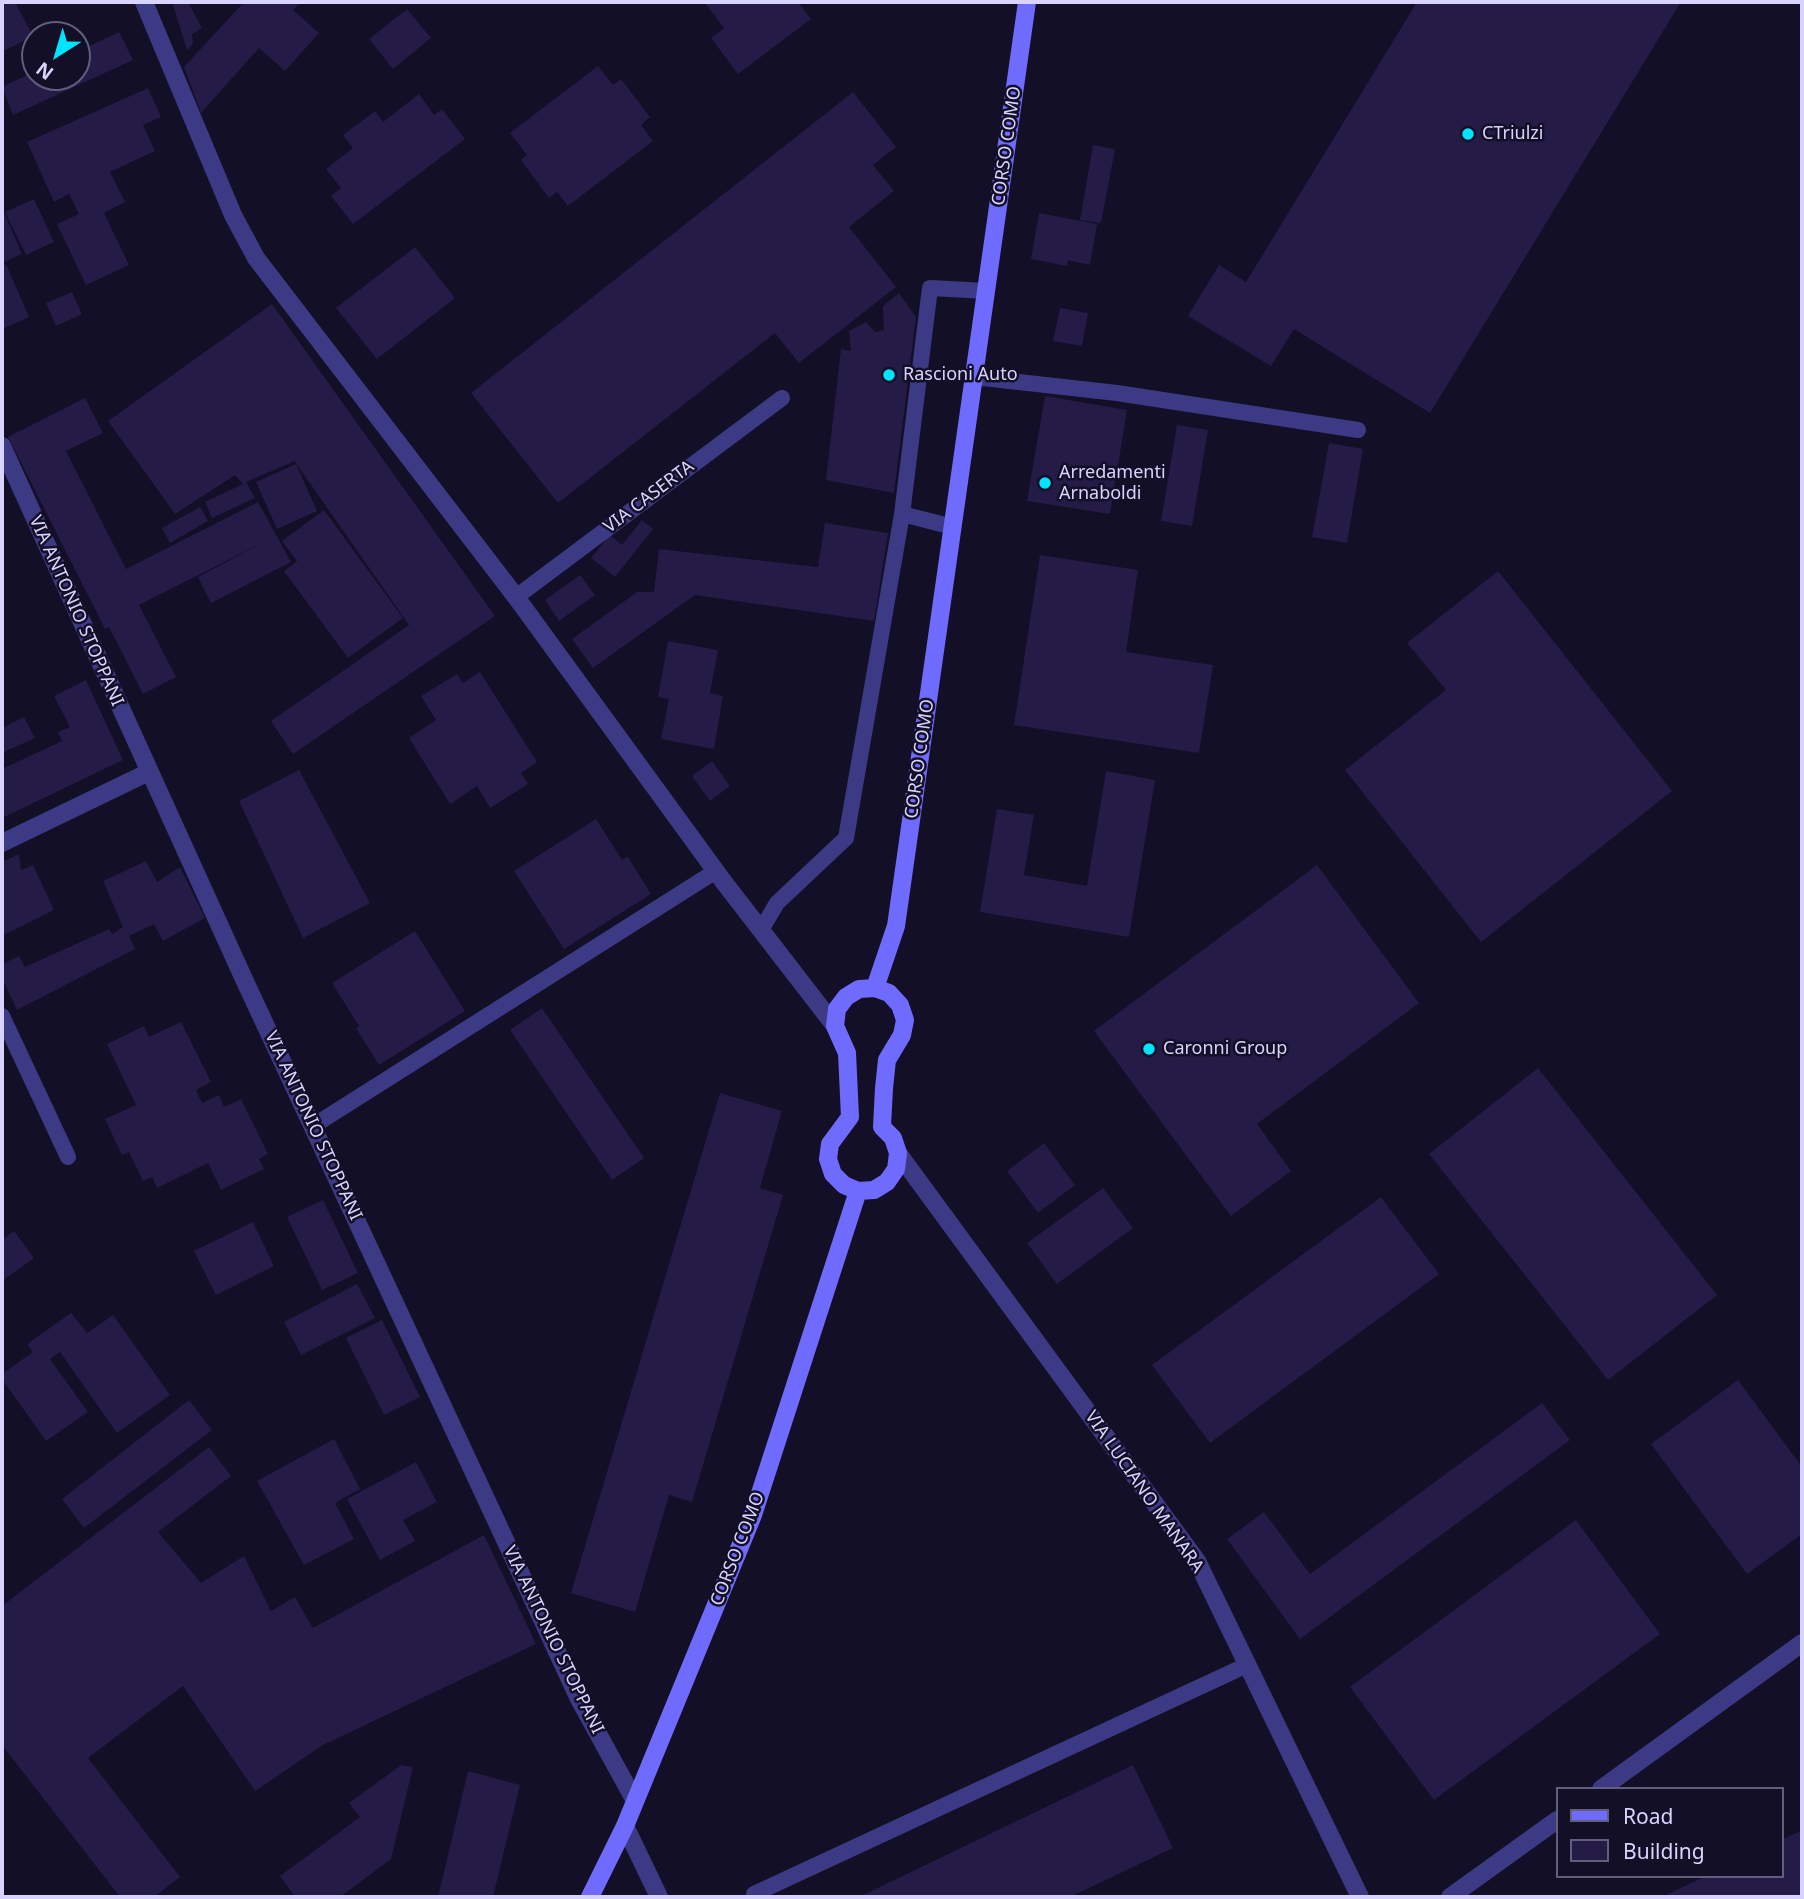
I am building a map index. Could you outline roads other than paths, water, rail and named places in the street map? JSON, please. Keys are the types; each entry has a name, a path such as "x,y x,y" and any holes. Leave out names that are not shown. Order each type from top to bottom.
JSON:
{"main road":[{"name":"CORSO COMO","path":"875,988 896,926 1027,2"},
{"path":"875,988 890,993 900,1005 905,1020 902,1035 887,1060 884,1088 882,1127 893,1138 898,1153 896,1169 887,1182 874,1190 858,1191 844,1185 833,1174 828,1159 830,1144 849,1117 847,1054 835,1026 837,1009 846,997 859,989 875,988"},
{"name":"CORSO COMO","path":"590,1897 625,1826 753,1515 858,1191"}],"street":[{"path":"144,2 233,215 256,258 516,597 720,876 835,1026"},
{"name":"VIA ANTONIO STOPPANI","path":"2,446 149,772 579,1699 635,1801"},
{"path":"2,844 149,772"},
{"name":"VIA LUCIANO MANARA","path":"898,1153 1197,1561 1360,1897"},
{"path":"1604,1787 1802,1643"},
{"path":"1450,1897 1556,1821"},
{"path":"625,1826 659,1897"}],"lane":[{"path":"761,930 777,904 846,838 902,514 930,288 986,291"},
{"path":"974,377 1117,393 1358,430"},
{"name":"VIA CASERTA","path":"516,597 782,398"},
{"path":"902,514 953,527"},
{"path":"313,1126 720,876"},
{"path":"2,1016 68,1157"},
{"path":"754,1894 1247,1665"}],"place":[{"name":"CTriulzi","path":"1468,134"},
{"name":"Rascioni Auto","path":"889,375"},
{"name":"Arredamenti Arnaboldi","path":"1045,483"},
{"name":"Caronni Group","path":"1149,1049"}]}
